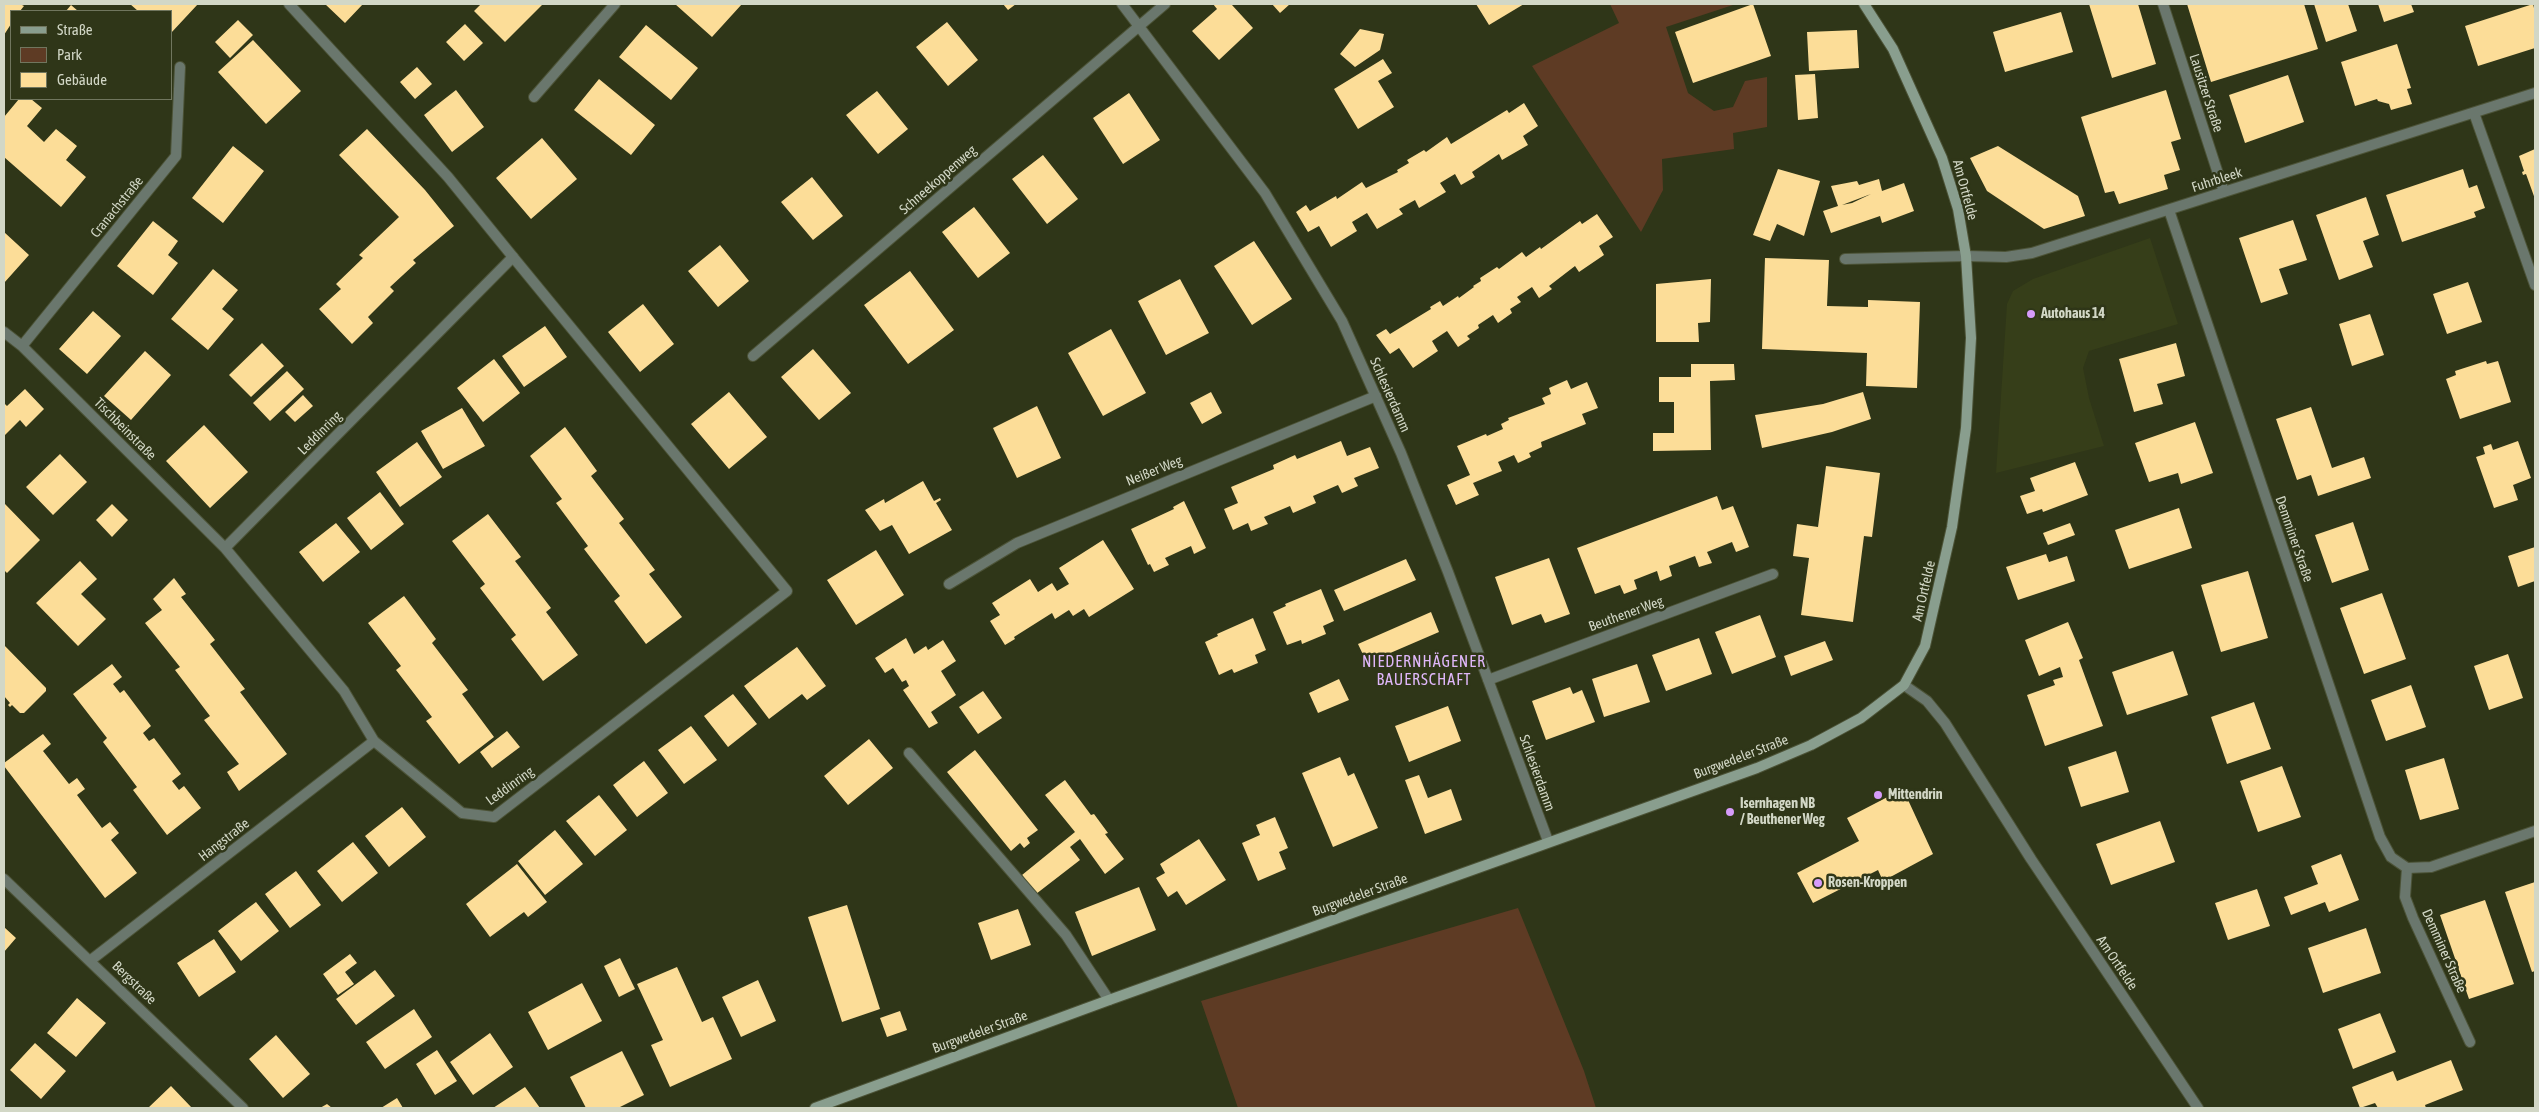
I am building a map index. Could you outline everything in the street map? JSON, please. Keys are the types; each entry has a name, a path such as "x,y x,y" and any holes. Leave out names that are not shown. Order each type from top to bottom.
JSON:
{"main road":[{"name":"Am Ortfelde","path":"1864,4 1893,49 1942,158 1958,209 1966,256 1971,338 1966,428 1952,527 1925,646 1904,685"},
{"name":"Burgwedeler Straße","path":"815,1108 1109,1000 1757,768 1811,745 1861,718 1904,685"}],"street":[{"name":"Leddinring","path":"289,4 448,177 787,591 494,817 462,813 374,741 344,691 225,548 513,257"},
{"path":"534,98 614,4"},
{"name":"Schlesierdamm","path":"1122,4 1140,25 1264,193 1342,321 1376,396 1445,563 1548,842"},
{"name":"Schneekoppenweg","path":"753,356 1165,4"},
{"name":"Lausitzer Straße","path":"2163,4 2224,192"},
{"name":"Cranachstraße","path":"22,346 176,156 180,67"},
{"name":"Fuhrbleek","path":"1845,259 2006,257 2032,254 2535,93"},
{"path":"2474,113 2535,284"},
{"name":"Demminer Straße","path":"2169,210 2380,837 2391,857 2407,868 2405,897 2470,1042"},
{"name":"Tischbeinstraße","path":"4,332 22,346 225,548"},
{"name":"Neißer Weg","path":"949,584 1016,543 1376,396"},
{"name":"Beuthener Weg","path":"1488,680 1773,574"},
{"name":"Am Ortfelde","path":"1904,685 1927,701 1945,723 2030,859 2198,1108"},
{"name":"Hangstraße","path":"91,960 374,741"},
{"path":"909,753 1066,935 1109,1000"},
{"path":"2407,868 2430,867 2535,831"},
{"name":"Bergstraße","path":"4,879 91,960 243,1108"}],"shaded area":[{"name":"Autohaus 14","path":"2150,238 2178,324 2089,351 2083,368 2089,398 2104,446 1996,473 2007,304 2013,291 2033,279"}],"green space":[{"path":"1610,4 1736,4 1666,27 1688,93 1714,111 1733,107 1745,81 1767,77 1767,127 1733,133 1734,149 1662,159 1663,190 1641,232 1532,66 1619,23"},
{"path":"1518,908 1584,1071 1596,1108 1238,1108 1201,1001"}],"building":[{"path":"4,4 20,4 24,6 21,10 10,10 10,26 4,35"},
{"path":"130,4 198,4 172,32 172,10 137,10"},
{"path":"325,4 363,4 345,23"},
{"path":"481,4 543,4 505,42 474,11"},
{"path":"675,4 742,4 712,37"},
{"path":"1003,4 1016,4 1008,10"},
{"path":"1213,4 1234,4 1232,5 1253,28 1219,60 1192,31 1217,9"},
{"path":"1272,4 1290,4 1280,13"},
{"path":"1476,4 1524,4 1489,25"},
{"path":"1753,4 1771,56 1693,83 1675,32"},
{"path":"2089,4 2138,4 2156,64 2112,78"},
{"path":"2187,4 2304,4 2318,49 2211,82"},
{"path":"2314,4 2348,4 2357,31 2326,42"},
{"path":"2378,4 2411,4 2414,12 2384,22"},
{"path":"2533,4 2535,12 2535,48 2478,66 2465,26"},
{"path":"71,5 77,10 67,10"},
{"path":"2061,12 2073,52 2005,72 1993,32"},
{"path":"238,20 253,35 230,58 215,42"},
{"path":"947,22 978,60 948,86 916,47"},
{"path":"465,24 483,43 464,61 446,42"},
{"path":"646,25 698,68 671,100 619,57"},
{"path":"1360,29 1384,34 1380,50 1355,67 1340,54"},
{"path":"1857,30 1859,68 1809,71 1807,32"},
{"path":"253,40 301,91 266,124 218,72"},
{"path":"2397,44 2411,88 2407,89 2412,104 2391,110 2389,104 2377,99 2355,106 2341,62"},
{"path":"1383,59 1392,73 1378,81 1394,107 1358,129 1334,89"},
{"path":"417,67 432,84 415,99 400,82"},
{"path":"1815,74 1818,118 1798,120 1795,75"},
{"path":"2288,75 2304,122 2245,143 2229,95"},
{"path":"599,79 655,125 631,155 574,110"},
{"path":"456,90 484,127 452,152 424,115"},
{"path":"2166,90 2181,139 2171,142 2180,170 2164,175 2168,189 2119,204 2114,191 2105,193 2081,117"},
{"path":"877,91 908,129 878,154 846,115"},
{"path":"1129,93 1160,140 1123,164 1093,118"},
{"path":"18,100 32,100 42,108 27,126 44,142 56,129 77,146 66,160 86,177 61,207 4,157 4,117"},
{"path":"1524,103 1538,126 1523,136 1528,145 1502,160 1499,154 1472,172 1475,177 1461,185 1455,174 1440,183 1446,192 1419,208 1415,200 1399,209 1403,214 1377,229 1367,213 1352,222 1357,231 1331,247 1319,226 1308,232 1296,212 1306,205 1310,211 1336,196 1337,199 1362,182 1366,188 1398,172 1397,170 1409,163 1407,160 1424,150 1426,152 1447,137 1451,144 1507,110 1509,113"},
{"path":"367,129 425,190 454,226 413,260 416,263 390,287 394,291 368,317 373,323 352,344 319,309 341,289 336,284 363,258 359,255 399,217 339,155"},
{"path":"542,138 577,179 531,219 496,178"},
{"path":"233,146 264,171 223,223 192,198"},
{"path":"1998,146 2078,196 2085,216 2044,229 1987,191 1970,158"},
{"path":"2535,149 2535,199 2526,174 2523,175 2522,172 2524,171 2519,156"},
{"path":"1043,155 1078,199 1047,224 1012,179"},
{"path":"1778,169 1820,181 1804,236 1777,224 1770,241 1753,235"},
{"path":"2463,169 2469,188 2477,185 2485,208 2474,212 2476,217 2402,242 2386,195"},
{"path":"812,177 843,216 813,240 781,202"},
{"path":"1879,179 1882,191 1904,183 1914,211 1882,223 1880,216 1831,233 1823,211 1838,206 1831,186 1857,181 1859,185","holes":["1871,194 1852,203 1842,205"]},
{"path":"2366,197 2379,235 2363,241 2373,267 2339,280 2316,215"},
{"path":"974,207 1010,253 978,278 942,232"},
{"path":"1597,214 1613,237 1599,246 1604,255 1579,272 1575,266 1549,286 1552,289 1539,298 1532,287 1517,297 1521,302 1510,309 1512,313 1498,323 1493,315 1478,325 1479,328 1467,336 1470,339 1458,347 1447,331 1432,341 1438,351 1413,368 1399,348 1390,354 1376,335 1386,329 1390,334 1431,309 1430,307 1440,301 1443,306 1458,296 1459,298 1481,281 1480,278 1497,267 1499,269 1522,252 1526,257 1540,247 1541,249 1580,221 1582,224"},
{"path":"2293,220 2307,260 2279,269 2288,294 2261,303 2239,238"},
{"path":"153,221 178,241 168,255 178,263 153,295 117,266"},
{"path":"4,232 29,255 4,283"},
{"path":"1254,241 1292,299 1252,325 1214,266"},
{"path":"720,245 749,281 718,307 688,271"},
{"path":"1765,258 1829,260 1827,306 1868,307 1868,300 1920,302 1917,388 1866,386 1867,353 1762,349"},
{"path":"213,269 238,290 222,309 234,319 208,350 171,319"},
{"path":"910,271 954,330 908,364 864,305"},
{"path":"1180,279 1209,333 1166,355 1138,301"},
{"path":"1711,279 1710,322 1698,323 1699,342 1656,342 1656,284"},
{"path":"2468,282 2482,322 2447,334 2433,294"},
{"path":"643,304 674,344 640,372 608,332"},
{"path":"93,311 121,336 87,374 59,349"},
{"path":"2370,314 2384,355 2352,366 2339,324"},
{"path":"545,326 567,357 524,387 502,356"},
{"path":"1111,329 1146,393 1103,416 1068,353"},
{"path":"262,343 284,366 251,397 229,375"},
{"path":"2176,343 2185,376 2157,384 2163,404 2134,412 2119,359"},
{"path":"813,349 851,393 819,420 781,377"},
{"path":"145,351 171,375 131,420 104,396"},
{"path":"494,359 520,393 483,422 457,388"},
{"path":"2486,361 2487,364 2498,361 2511,402 2460,419 2446,379 2456,375 2455,371"},
{"path":"1691,364 1734,364 1735,380 1710,381 1711,450 1653,451 1653,433 1674,433 1674,402 1659,402 1659,377 1691,377"},
{"path":"287,371 304,389 270,421 253,403"},
{"path":"1567,380 1571,389 1587,382 1598,408 1582,414 1586,424 1541,442 1542,447 1529,453 1531,457 1518,463 1514,455 1498,462 1502,471 1473,483 1479,495 1456,505 1447,485 1470,475 1457,446 1503,429 1501,424 1509,420 1508,418 1545,404 1542,398 1551,394 1549,388"},
{"path":"25,389 44,409 26,427 20,420 4,436 4,403 7,406"},
{"path":"729,392 767,437 729,469 691,424"},
{"path":"1211,392 1222,413 1202,424 1190,403"},
{"path":"1863,392 1871,419 1832,432 1762,448 1755,415 1823,404"},
{"path":"303,395 313,406 295,422 285,412"},
{"path":"1037,406 1061,458 1017,478 993,428"},
{"path":"2311,407 2332,468 2364,457 2371,478 2318,496 2311,475 2297,480 2276,419"},
{"path":"462,408 485,446 443,469 421,431"},
{"path":"2195,422 2213,473 2181,484 2178,473 2149,482 2135,443"},
{"path":"204,425 248,472 210,508 166,461"},
{"path":"565,427 597,471 591,476 624,519 619,523 655,570 649,574 682,617 646,644 614,601 620,596 584,549 588,546 556,503 562,499 530,456"},
{"path":"1341,441 1347,456 1370,447 1379,468 1354,478 1358,486 1342,493 1338,485 1313,496 1316,503 1293,513 1290,506 1264,517 1268,524 1251,531 1248,523 1233,530 1224,509 1238,503 1231,487 1274,469 1273,465 1295,455 1297,459"},
{"path":"2518,441 2531,478 2513,485 2518,500 2494,508 2476,457 2485,454 2483,447 2491,444 2493,450"},
{"path":"417,442 442,477 400,507 376,472"},
{"path":"60,454 87,482 53,515 26,487"},
{"path":"2075,462 2088,495 2043,512 2042,509 2027,514 2020,496 2035,491 2030,478"},
{"path":"1826,466 1880,473 1872,537 1864,536 1853,622 1801,615 1809,558 1793,556 1797,524 1818,527"},
{"path":"923,481 934,501 940,498 941,500 936,503 952,530 909,554 892,525 880,531 865,510 884,499 885,503"},
{"path":"380,492 404,524 371,550 347,518"},
{"path":"1717,496 1722,510 1733,506 1749,547 1736,552 1732,542 1707,552 1712,563 1699,567 1695,556 1669,566 1672,576 1660,581 1657,571 1634,580 1637,589 1624,594 1620,585 1595,594 1577,548"},
{"path":"1184,501 1206,548 1194,554 1191,546 1165,558 1169,565 1154,572 1150,564 1148,565 1131,529 1174,509 1173,507"},
{"path":"5,504 40,540 7,573 4,570"},
{"path":"112,504 128,520 112,537 96,520"},
{"path":"2179,508 2192,548 2129,569 2115,530"},
{"path":"488,514 521,557 515,561 551,608 546,612 578,655 543,681 511,639 516,635 480,588 485,584 452,541"},
{"path":"2353,522 2369,570 2332,583 2315,535"},
{"path":"336,523 360,552 323,582 299,552"},
{"path":"2070,523 2075,535 2048,545 2043,533"},
{"path":"1103,540 1134,589 1089,617 1084,609 1073,616 1069,610 1055,619 1052,613 1014,637 1015,639 1005,645 990,621 1000,615 992,603 1030,579 1038,592 1052,583 1057,591 1069,584 1059,568"},
{"path":"2535,547 2535,581 2518,587 2508,556"},
{"path":"876,550 904,595 856,625 827,580"},
{"path":"2046,554 2049,562 2067,556 2075,581 2018,600 2006,567"},
{"path":"1549,558 1570,614 1545,623 1541,614 1512,625 1495,577"},
{"path":"1406,559 1416,580 1344,611 1334,590"},
{"path":"80,561 97,579 81,594 106,619 78,646 36,603"},
{"path":"2248,571 2268,638 2221,652 2201,585"},
{"path":"174,578 186,594 181,597 215,640 210,644 245,689 240,692 287,754 239,791 227,772 239,764 204,720 210,716 175,670 180,667 145,623 162,610 153,599"},
{"path":"1321,589 1334,621 1323,626 1326,634 1302,644 1301,640 1287,645 1273,612 1286,606 1285,604"},
{"path":"2382,593 2406,659 2364,674 2340,608"},
{"path":"404,596 436,639 432,643 468,690 462,694 494,737 459,764 426,721 432,717 396,670 401,666 368,623"},
{"path":"1431,612 1439,632 1367,663 1358,644"},
{"path":"1760,615 1776,657 1732,674 1715,632"},
{"path":"1253,618 1266,650 1255,655 1258,663 1234,673 1232,669 1219,675 1205,642 1218,636 1217,634"},
{"path":"2068,622 2083,658 2079,660 2103,726 2045,746 2027,695 2055,685 2053,680 2063,677 2060,667 2039,676 2025,640"},
{"path":"906,638 914,654 926,646 928,650 943,640 956,661 941,671 956,695 931,712 938,723 929,728 903,690 909,686 906,680 902,682 893,668 885,673 875,658"},
{"path":"1699,638 1712,674 1666,691 1652,655"},
{"path":"1825,641 1833,660 1791,676 1784,656"},
{"path":"4,645 46,688 46,691 24,713 20,713 12,705 10,707 8,705 10,703 4,696"},
{"path":"797,647 826,686 807,700 802,694 769,719 744,686"},
{"path":"2173,651 2188,695 2127,715 2112,672"},
{"path":"2508,654 2523,698 2489,710 2474,666"},
{"path":"112,664 122,677 113,684 120,693 124,690 151,726 143,733 149,741 154,738 181,774 172,781 179,790 184,786 201,808 167,835 133,790 137,787 103,742 107,738 73,694"},
{"path":"1637,664 1650,702 1604,717 1592,679"},
{"path":"1339,679 1349,700 1318,713 1309,693"},
{"path":"2411,685 2426,727 2386,741 2371,700"},
{"path":"1570,687 1573,694 1582,690 1595,722 1546,740 1532,701"},
{"path":"983,691 1002,718 978,734 959,707"},
{"path":"733,694 757,724 728,747 704,716"},
{"path":"2254,702 2271,749 2227,764 2211,717"},
{"path":"1448,706 1461,741 1409,762 1395,726"},
{"path":"691,726 717,760 684,784 658,750"},
{"path":"507,731 520,747 492,768 480,752"},
{"path":"43,734 51,744 43,751 69,784 77,778 85,789 77,795 102,828 110,822 119,833 111,840 137,873 105,898 4,766 4,763"},
{"path":"869,739 893,768 848,805 824,776"},
{"path":"975,750 1038,830 1027,838 1030,843 1024,848 1020,843 1011,851 947,772"},
{"path":"2116,751 2129,792 2081,807 2068,767"},
{"path":"1340,757 1348,776 1354,773 1378,828 1333,847 1302,773"},
{"path":"2444,758 2459,809 2420,820 2405,770"},
{"path":"644,761 668,793 637,817 613,785"},
{"path":"2282,766 2301,817 2258,832 2240,781"},
{"path":"1419,775 1428,798 1451,789 1462,820 1425,834 1405,780"},
{"path":"1065,780 1091,815 1094,814 1108,833 1105,834 1124,859 1105,874 1080,839 1070,847 1080,860 1036,894 1022,875 1075,832 1045,795"},
{"path":"1903,789 1933,854 1883,881 1878,870 1813,903 1797,873 1859,841 1847,818"},
{"path":"599,795 627,830 595,856 566,821"},
{"path":"402,807 426,837 389,867 365,836"},
{"path":"1275,817 1288,848 1279,852 1286,869 1258,881 1242,843 1260,835 1256,825"},
{"path":"2160,821 2175,862 2111,885 2096,844"},
{"path":"555,830 583,864 545,895 518,861"},
{"path":"1199,839 1226,880 1186,905 1177,891 1168,897 1156,878 1165,873 1160,864"},
{"path":"353,842 378,873 342,902 317,871"},
{"path":"2341,854 2359,900 2329,912 2325,902 2291,915 2284,897 2318,884 2311,866"},
{"path":"517,864 547,902 528,917 524,912 490,937 466,904"},
{"path":"296,871 321,905 290,928 265,894"},
{"path":"2535,882 2535,971 2532,972 2505,892"},
{"path":"1139,887 1156,930 1092,956 1075,912"},
{"path":"2257,889 2270,926 2228,940 2215,903"},
{"path":"2485,900 2514,984 2469,999 2440,915"},
{"path":"256,902 279,931 241,961 218,931"},
{"path":"847,905 880,1009 842,1022 808,917"},
{"path":"1018,909 1031,945 991,960 978,923"},
{"path":"4,927 16,938 4,952"},
{"path":"2366,928 2381,973 2323,993 2308,948"},
{"path":"214,939 236,972 199,997 177,963"},
{"path":"350,954 357,963 345,972 354,984 338,995 323,974"},
{"path":"620,958 635,989 619,997 604,966"},
{"path":"677,967 702,1022 713,1017 732,1059 670,1087 651,1045 663,1040 637,984"},
{"path":"375,970 395,996 356,1025 336,999"},
{"path":"758,980 776,1021 741,1037 722,997"},
{"path":"582,983 602,1021 548,1050 528,1012"},
{"path":"77,998 106,1023 76,1057 47,1033"},
{"path":"414,1009 432,1037 385,1069 366,1042"},
{"path":"900,1011 907,1030 887,1037 880,1018"},
{"path":"2380,1013 2396,1052 2353,1069 2338,1029"},
{"path":"490,1033 513,1067 473,1095 450,1062"},
{"path":"276,1035 310,1074 283,1098 249,1059"},
{"path":"35,1043 66,1071 41,1099 10,1070"},
{"path":"437,1050 457,1081 435,1095 416,1064"},
{"path":"622,1051 644,1095 618,1108 586,1108 570,1077"},
{"path":"2451,1060 2463,1090 2425,1105 2426,1108 2378,1108 2375,1103 2360,1108 2352,1087 2393,1071 2397,1081"},
{"path":"171,1086 192,1108 148,1108"},
{"path":"525,1087 540,1108 493,1108"},
{"path":"397,1098 403,1108 381,1108"},
{"path":"327,1104 332,1108 320,1108"}],"place":[{"name":"Autohaus 14","path":"2031,314"},
{"name":"Mittendrin","path":"1878,795"},
{"name":"Isernhagen NB / Beuthener Weg","path":"1730,812"},
{"name":"Rosen-Kroppen","path":"1818,883"}],"district":[{"name":"NIEDERNHÄGENER BAUERSCHAFT","path":"1424,671"}]}
